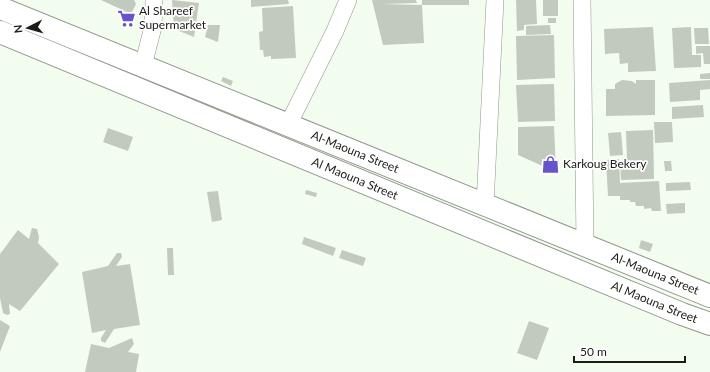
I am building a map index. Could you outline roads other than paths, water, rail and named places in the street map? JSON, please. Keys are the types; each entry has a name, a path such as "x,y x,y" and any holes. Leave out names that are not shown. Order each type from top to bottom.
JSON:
{"highway":[{"name":"Al-Maouna Street","path":"9,7 143,66 710,296"},
{"name":"Al Maouna Street","path":"0,32 675,311 710,324"}],"street":[{"path":"143,66 153,27 154,0"},
{"path":"288,125 335,31 348,0"},
{"path":"485,205 495,0"},
{"path":"582,0 585,245"}],"place":[{"name":"Al Shareef Supermarket","path":"126,18"},
{"name":"Karkoug Bekery","path":"550,164"}]}
